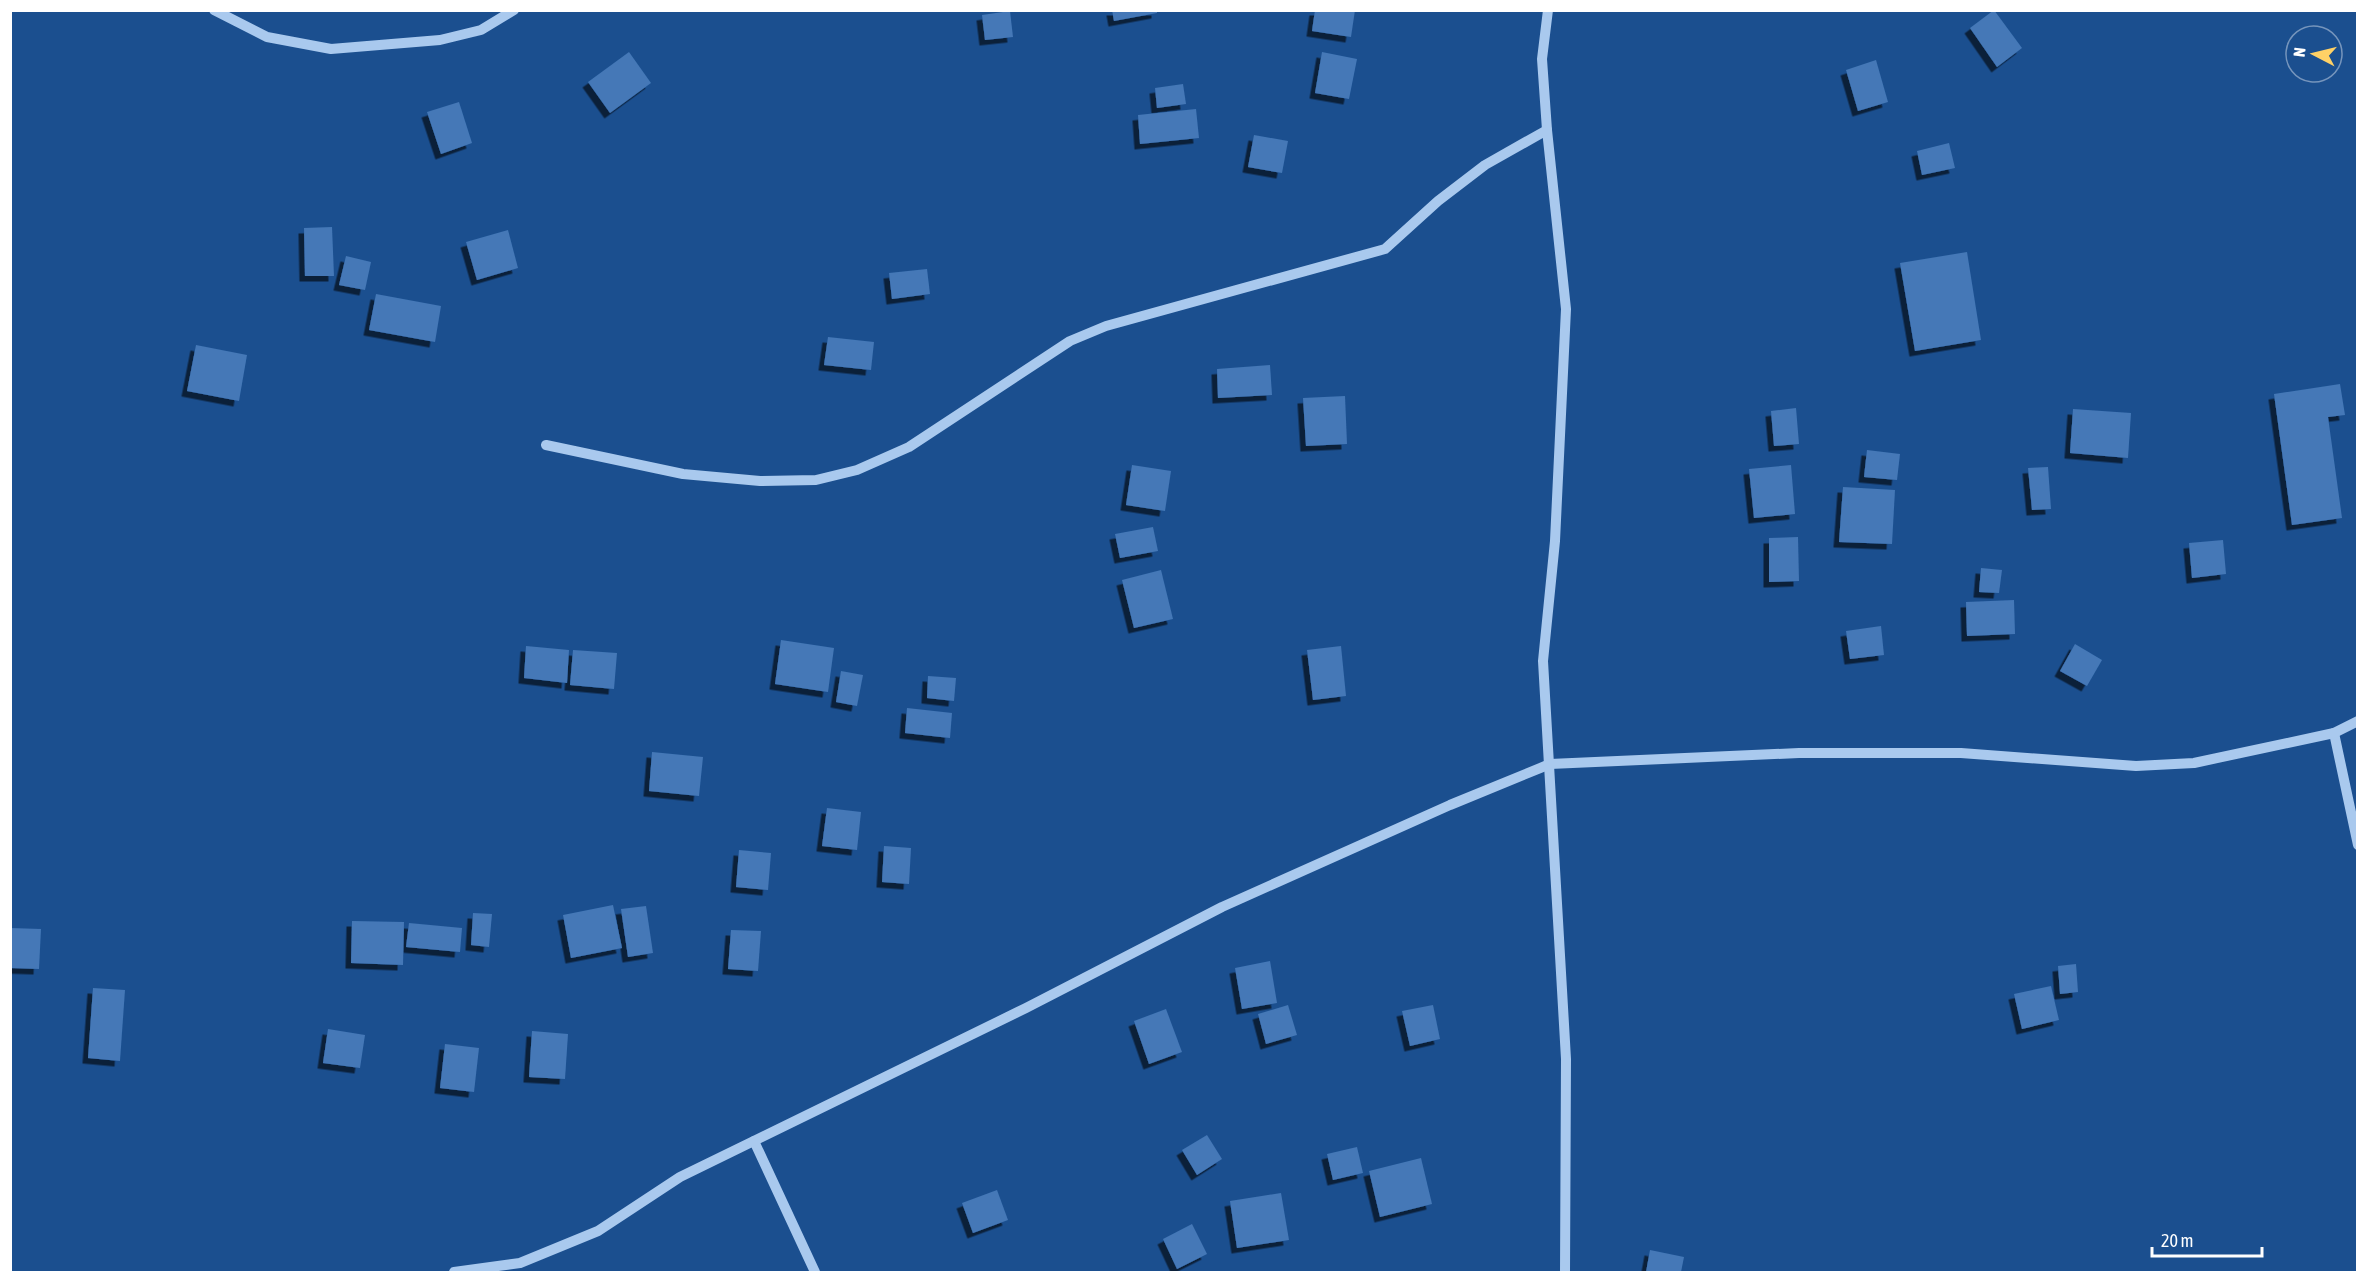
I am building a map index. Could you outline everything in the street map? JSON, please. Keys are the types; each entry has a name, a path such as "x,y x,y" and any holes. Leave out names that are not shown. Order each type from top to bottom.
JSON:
{"street":[{"path":"214,10 267,37 331,49 440,40 482,30 514,10"},
{"path":"1548,10 1542,59 1547,130 1566,309 1555,541 1543,661 1566,1059 1565,1272"},
{"path":"546,445 684,474 760,481 816,480 857,470 909,447 1070,341 1106,326 1385,249 1423,214 1485,165 1547,130"},
{"path":"454,1272 520,1263 598,1231 680,1177 1005,1018 1222,907 1450,805 1550,764 1810,753 1961,753 2136,766 2194,763 2334,733 2358,721"},
{"path":"2334,733 2358,845"},
{"path":"754,1142 816,1272"}],"building":[{"path":"1112,10 1157,10 1157,13 1114,21"},
{"path":"1315,10 1355,10 1351,37 1312,31"},
{"path":"1994,10 2022,48 1997,67 1970,28"},
{"path":"1010,11 1013,37 985,40 982,15"},
{"path":"629,52 651,83 610,113 588,82"},
{"path":"1322,52 1357,59 1349,99 1315,93"},
{"path":"1876,60 1888,102 1858,111 1846,70"},
{"path":"1183,84 1186,104 1157,108 1155,88"},
{"path":"459,102 472,143 441,154 427,112"},
{"path":"1196,109 1199,138 1140,144 1138,115"},
{"path":"1254,135 1288,141 1282,173 1248,167"},
{"path":"1949,143 1955,168 1922,175 1917,151"},
{"path":"332,227 334,276 305,276 304,228"},
{"path":"508,230 518,268 477,280 466,242"},
{"path":"1967,252 1981,340 1915,351 1900,263"},
{"path":"346,256 371,262 365,290 339,285"},
{"path":"927,269 930,294 892,299 889,273"},
{"path":"376,294 441,306 435,342 369,330"},
{"path":"828,337 874,342 871,370 824,365"},
{"path":"196,345 247,355 239,401 187,391"},
{"path":"1270,365 1272,395 1218,398 1217,369"},
{"path":"2340,384 2345,415 2328,417 2342,518 2292,525 2274,394"},
{"path":"1345,396 1347,444 1306,446 1303,398"},
{"path":"1796,408 1799,444 1774,446 1771,411"},
{"path":"2073,409 2131,413 2128,458 2070,453"},
{"path":"1867,450 1900,454 1897,480 1864,477"},
{"path":"1132,465 1171,471 1165,511 1126,505"},
{"path":"1791,465 1795,514 1754,518 1749,469"},
{"path":"2048,467 2051,509 2032,510 2028,468"},
{"path":"1843,487 1895,490 1892,544 1839,542"},
{"path":"1153,527 1158,551 1120,558 1115,534"},
{"path":"1798,537 1799,581 1769,582 1769,538"},
{"path":"2223,540 2226,574 2192,578 2189,543"},
{"path":"1981,568 2002,570 1999,593 1979,592"},
{"path":"1161,570 1173,619 1134,628 1122,580"},
{"path":"2014,600 2015,634 1967,636 1966,602"},
{"path":"1881,626 1884,655 1850,659 1846,631"},
{"path":"781,640 834,648 828,692 775,684"},
{"path":"2075,644 2102,660 2087,686 2060,671"},
{"path":"526,646 569,650 567,683 524,678"},
{"path":"1341,646 1346,696 1313,700 1307,650"},
{"path":"573,650 617,653 614,689 570,685"},
{"path":"841,671 863,675 857,706 836,702"},
{"path":"928,676 956,678 954,701 927,698"},
{"path":"907,708 952,713 950,738 905,733"},
{"path":"652,752 703,757 699,796 649,791"},
{"path":"827,808 861,812 857,850 822,846"},
{"path":"884,846 911,848 909,884 882,882"},
{"path":"739,850 771,853 768,890 736,887"},
{"path":"613,905 622,948 571,958 563,915"},
{"path":"646,906 653,953 628,957 621,909"},
{"path":"473,913 492,914 489,947 471,945"},
{"path":"352,921 404,922 403,965 351,963"},
{"path":"409,923 462,928 460,952 406,947"},
{"path":"10,928 41,929 39,969 10,968"},
{"path":"731,930 761,931 758,971 728,969"},
{"path":"1270,961 1277,1003 1242,1009 1235,968"},
{"path":"2076,964 2078,992 2060,994 2058,966"},
{"path":"2051,986 2059,1020 2022,1029 2014,994"},
{"path":"93,988 125,990 120,1061 88,1058"},
{"path":"1288,1005 1297,1035 1266,1044 1258,1014"},
{"path":"1433,1005 1440,1039 1410,1046 1402,1011"},
{"path":"1166,1009 1182,1052 1149,1064 1134,1021"},
{"path":"328,1029 365,1035 360,1068 323,1063"},
{"path":"532,1031 568,1034 565,1079 529,1077"},
{"path":"445,1044 479,1048 474,1092 440,1088"},
{"path":"1207,1135 1222,1159 1197,1175 1182,1150"},
{"path":"1357,1147 1363,1173 1333,1180 1327,1154"},
{"path":"1421,1158 1432,1204 1380,1217 1369,1171"},
{"path":"997,1190 1008,1220 973,1233 962,1203"},
{"path":"1281,1193 1289,1240 1237,1248 1230,1201"},
{"path":"1192,1224 1207,1254 1177,1269 1163,1239"},
{"path":"1650,1250 1684,1257 1681,1272 1646,1272"}]}
